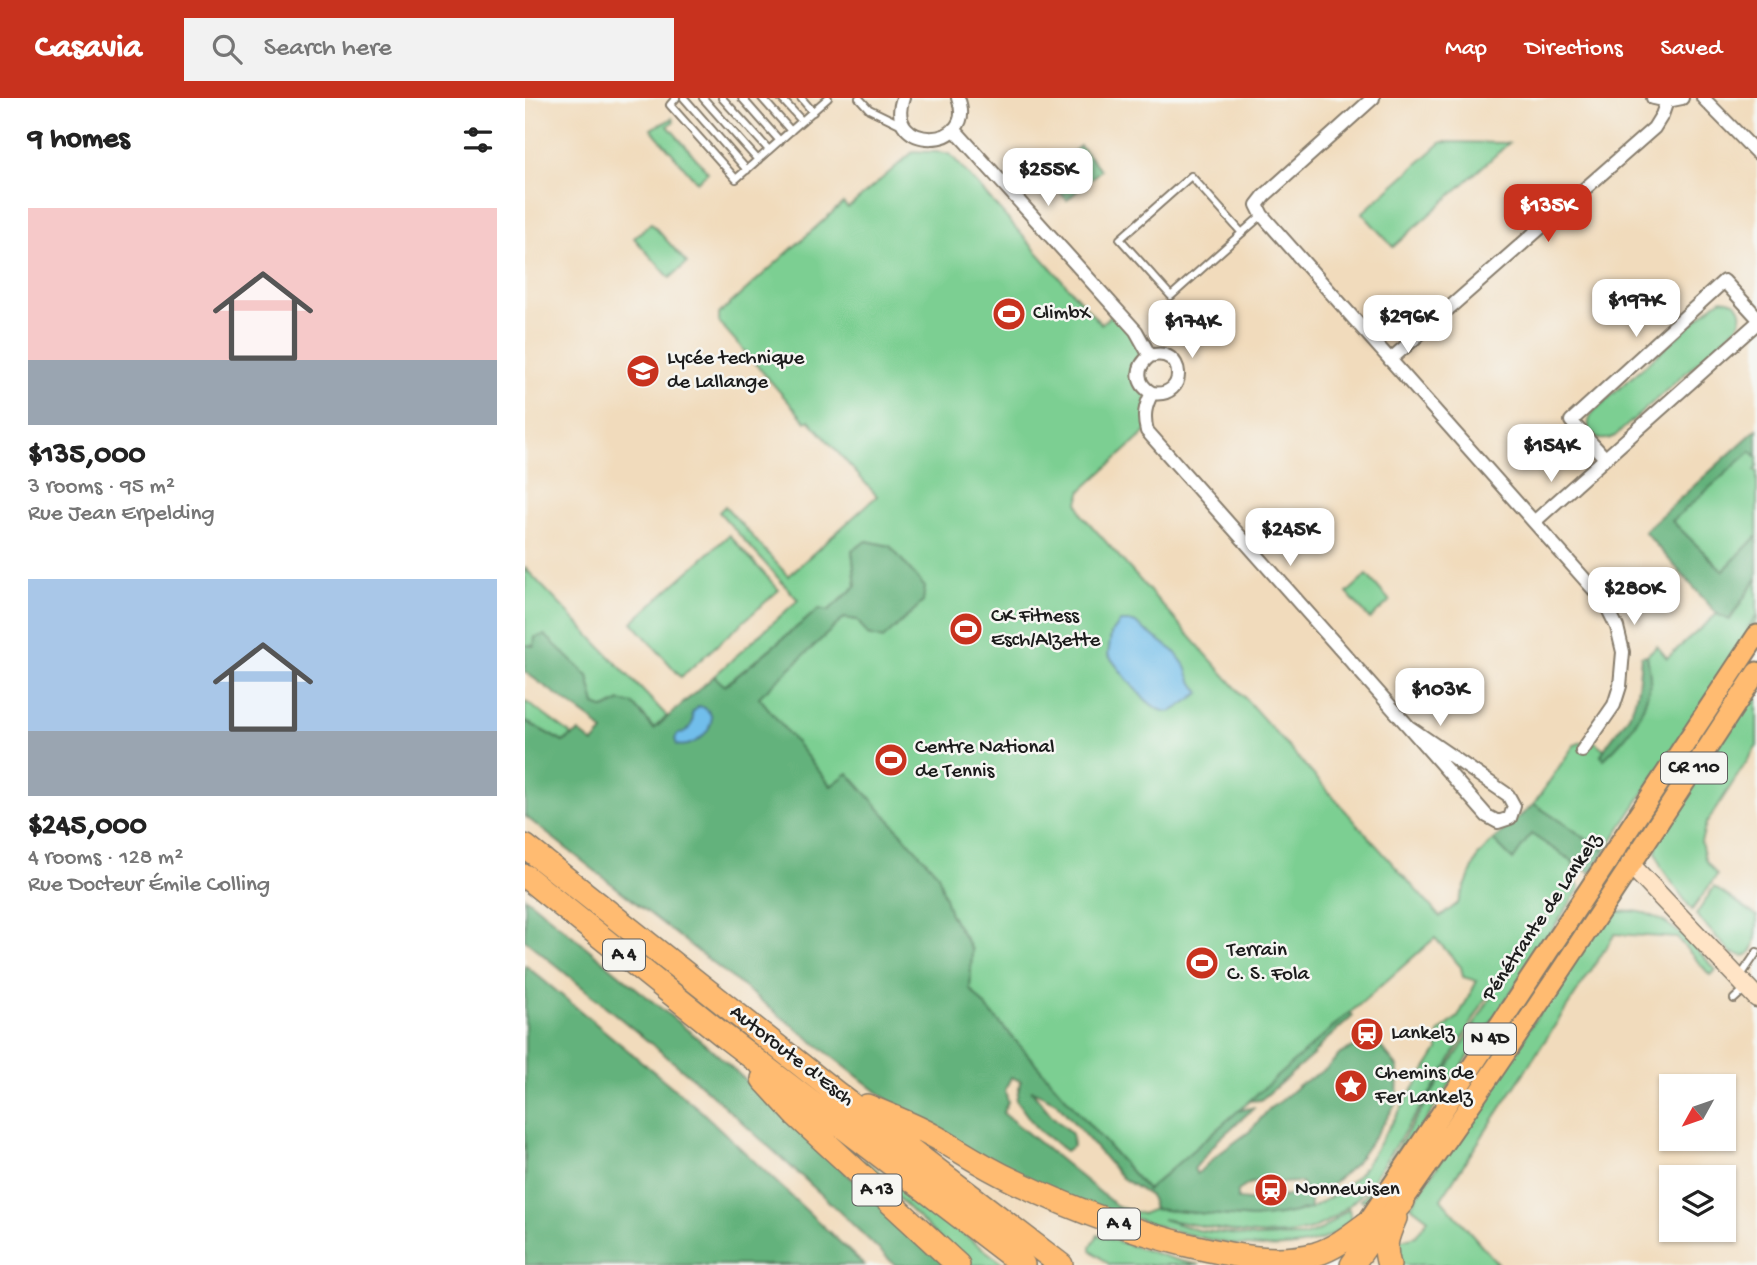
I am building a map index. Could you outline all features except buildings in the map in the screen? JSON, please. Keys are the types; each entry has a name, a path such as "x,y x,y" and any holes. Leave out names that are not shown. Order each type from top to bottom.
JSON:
{"highway":[{"name":"Autoroute d'Esch","path":"525,846 835,1092 1061,1265"},
{"name":"Autoroute d'Esch","path":"525,876 723,1035 1023,1265"},
{"name":"A 13","path":"723,1035 796,1115 958,1265"},
{"name":"A 4","path":"835,1092 931,1134 967,1156 1038,1192 1111,1222 1192,1246 1252,1258 1298,1258 1342,1242 1366,1224"},
{"path":"1350,1265 1403,1201"},
{"path":"1389,1265 1386,1240 1403,1201"},
{"path":"1350,1265 1366,1224"}],"main road":[{"name":"Pénétrante de Lankelz","path":"1403,1201 1440,1148 1622,858 1691,736 1757,635"},
{"name":"Pénétrante de Lankelz","path":"1366,1224 1622,858 1757,672"},
{"path":"1622,858 1744,991"}],"street":[{"path":"903,98 901,111 906,127 921,138 930,140 939,139 954,129 959,121 961,99"},
{"path":"1373,98 1264,196 1259,210 1604,601 1617,627 1623,652 1621,686 1614,705 1582,751"},
{"path":"1653,98 1667,101 1682,98"},
{"path":"1703,98 1757,153"},
{"path":"1390,360 1654,128 1663,115 1667,101"},
{"path":"954,129 1136,331 1150,356"},
{"path":"1605,458 1571,421 1724,281 1757,317"},
{"path":"1534,522 1757,323"},
{"path":"1156,354 1168,357 1177,366 1175,385 1171,390 1152,393 1140,379 1141,366 1150,356 1156,354"},
{"path":"1152,393 1145,411 1147,431 1487,816 1498,822 1510,818 1514,806 1508,795 1409,727"}],"lane":[{"path":"676,98 670,105 736,179 813,112 824,99"},
{"path":"684,98 747,170"},
{"path":"703,98 758,160"},
{"path":"722,98 769,150"},
{"path":"742,98 780,141"},
{"path":"762,98 791,131"},
{"path":"781,98 802,121"},
{"path":"801,98 813,112"},
{"path":"859,98 869,109 906,127"},
{"path":"1242,233 1191,176 1121,239 1171,296 1242,233 1259,210"},
{"path":"1744,991 1757,952"}],"green space":[{"path":"672,118 674,121 668,126 708,172 697,182 651,129"},
{"path":"1442,142 1509,143 1393,247 1362,213"},
{"path":"1080,146 1101,170 1067,200 1046,176"},
{"path":"914,151 951,155 1101,324 1117,310 1136,331 1144,360 1147,431 1082,490 1078,502 1082,515 1440,917 1458,903 1478,856 1493,840 1513,860 1530,833 1573,862 1573,878 1580,888 1372,1202 1361,1200 1377,1180 1460,1049 1499,983 1496,980 1440,1078 1367,1188 1334,1217 1311,1229 1276,1235 1237,1232 1162,1219 1197,1230 1255,1237 1304,1236 1322,1229 1349,1209 1351,1220 1330,1236 1306,1244 1252,1246 1194,1236 1116,1212 1118,1207 1142,1214 1154,1209 1253,1218 1310,1209 1337,1193 1361,1172 1438,1050 1439,1032 1458,1017 1477,981 1463,977 1461,967 1435,938 1148,1191 970,989 972,950 950,914 937,874 848,773 831,786 758,697 844,618 857,620 868,635 890,546 867,541 852,550 856,586 828,611 819,609 724,686 714,676 798,600 719,512 725,506 788,576 877,496 809,420 806,422 719,322 719,314 843,203 848,208"},
{"path":"651,223 687,263 670,278 634,238"},
{"path":"1722,299 1733,302 1740,308 1741,317 1736,328 1615,436 1608,439 1596,438 1589,430 1594,411"},
{"path":"1757,429 1757,457 1751,451 1672,521 1723,571 1757,536 1757,578 1729,620 1717,614 1644,531"},
{"path":"1751,450 1757,457 1757,536 1723,571 1672,521"},
{"path":"729,535 779,590 681,677 632,622"},
{"path":"867,541 890,546 925,587 923,602 883,639 868,635 857,620 844,618 759,697 831,786 848,773 938,874 950,914 972,950 970,989 1147,1190 1238,1111 1255,1107 1218,1140 1194,1169 1197,1174 1250,1131 1270,1108 1299,1085 1326,1069 1340,1054 1361,1045 1380,1046 1398,1069 1397,1102 1355,1164 1330,1186 1310,1197 1310,1209 1253,1218 1154,1209 1150,1196 1122,1178 1056,1102 1031,1090 1052,1116 1072,1134 1073,1146 1066,1151 1037,1129 1016,1100 1021,1081 1011,1077 1005,1090 1008,1102 1003,1113 1118,1207 1111,1222 931,1134 525,816 525,721 563,742 579,732 593,743 603,732 592,720 525,672 525,645 534,646 535,637 545,635 588,676 595,705 605,709 620,701 633,704 654,729 714,676 725,686 819,609 828,611 856,586 852,550","holes":["1262,1180 1301,1182 1305,1188 1272,1199 1238,1199 1238,1191 1249,1184"]},
{"path":"525,568 667,716 653,729 644,716 629,703 621,702 605,709 595,705 588,676 534,646 525,645"},
{"path":"1367,575 1390,601 1370,619 1347,593"},
{"path":"1757,578 1757,614 1747,629 1757,616 1757,621 1605,851 1534,804 1574,745 1591,739 1604,749 1601,756 1604,758 1650,681 1647,655 1657,646 1667,658 1717,614 1730,620"},
{"path":"1647,655 1650,683 1644,706 1628,734 1604,759 1601,756 1635,701 1641,656"},
{"path":"1757,684 1757,746 1706,824 1701,842 1705,859 1717,875 1692,910 1661,867 1656,852 1658,839"},
{"path":"525,701 572,735 563,742 525,721"},
{"path":"1534,804 1605,851 1591,873 1531,834 1513,860 1493,840"},
{"path":"1714,887 1757,916 1754,945 1748,955 1733,955 1696,915"},
{"path":"525,897 718,1055 946,1265 895,1265 700,1084 525,940"},
{"path":"1592,897 1597,900 1453,1113"},
{"path":"1609,908 1614,913 1631,911 1656,917 1689,941 1716,970 1710,975 1677,938 1615,934 1441,1199 1499,1265 1400,1265 1391,1243 1416,1236 1428,1219 1411,1206"},
{"path":"525,965 700,1110 864,1265 525,1265"},
{"path":"1350,1012 1353,1016 1313,1055 1261,1100 1249,1101"},
{"path":"864,1160 1005,1265 967,1265 862,1163"},
{"path":"1098,1235 1200,1265 1110,1265 1091,1250"}],"water":[{"path":"1120,622 1134,622 1174,651 1200,693 1172,711 1164,711 1146,700 1108,655 1111,634"},
{"path":"699,706 708,710 711,716 707,731 694,743 677,745 675,739 690,727 693,721 692,713"}],"place":[{"name":"ClimbX","path":"1009,314"},
{"name":"Lycée technique de Lallange","path":"643,371"},
{"name":"CK Fitness Esch/Alzette","path":"966,629"},
{"name":"Centre National de Tennis","path":"891,760"},
{"name":"Terrain C. S. Fola","path":"1202,963"},
{"name":"Lankelz","path":"1367,1034"},
{"name":"Chemins de Fer Lankelz","path":"1351,1086"},
{"name":"Nonnewisen","path":"1271,1190"}]}
